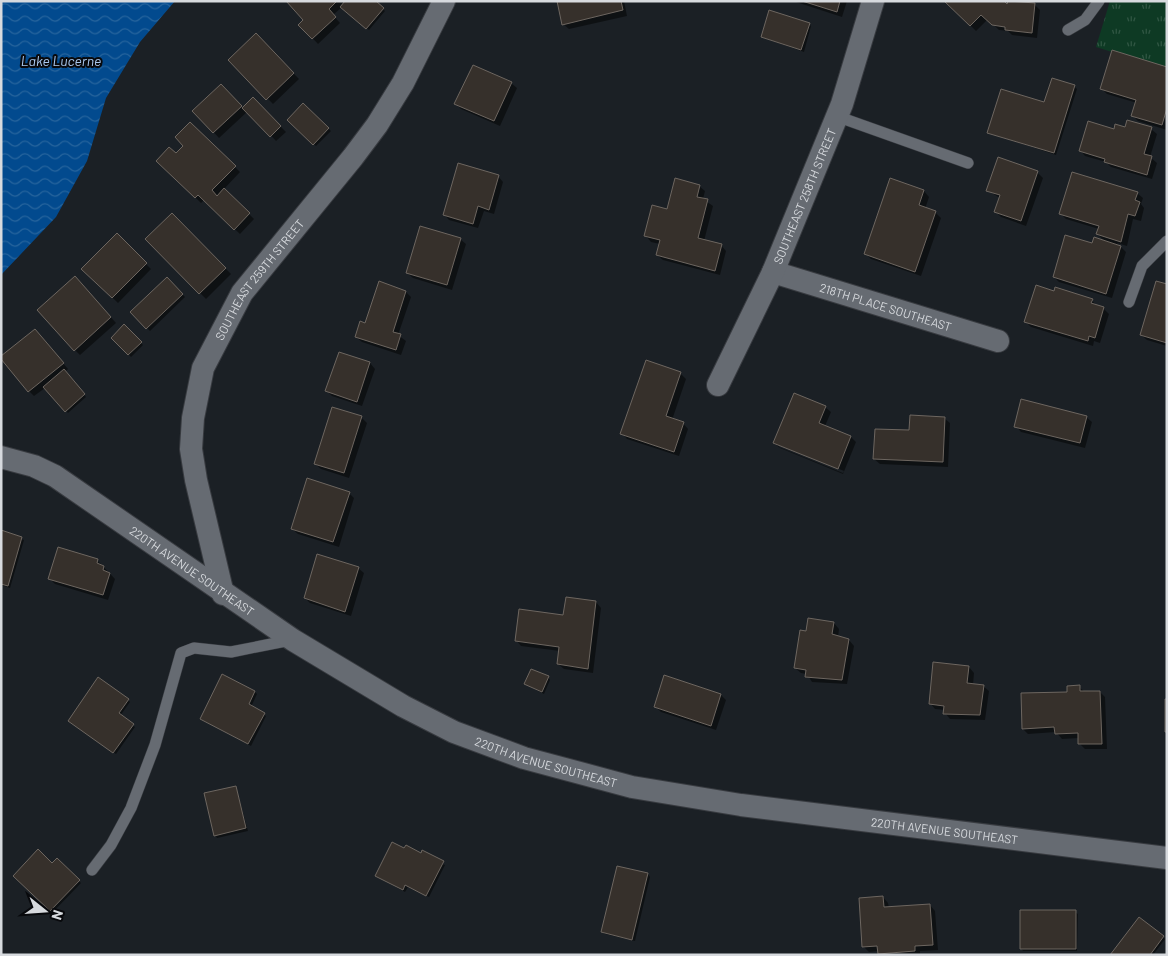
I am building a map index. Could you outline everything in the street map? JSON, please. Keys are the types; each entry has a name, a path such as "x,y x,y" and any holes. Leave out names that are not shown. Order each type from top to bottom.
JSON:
{"street":[{"name":"SOUTHEAST 259TH STREET","path":"223,594 196,480 191,449 195,403 203,368 242,294 377,125 412,67 444,1"},
{"name":"SOUTHEAST 258TH STREET","path":"718,385 773,272 836,116 873,1"},
{"name":"218TH PLACE SOUTHEAST","path":"773,272 998,341"},
{"name":"220TH AVENUE SOUTHEAST","path":"1,457 34,466 55,476 223,594 293,640 403,706 454,732 524,758 632,787 741,805 1167,858"}],"lane":[{"path":"1068,30 1085,20 1099,1"},
{"path":"836,116 968,163"},
{"path":"1129,302 1142,266 1167,240"},
{"path":"92,870 111,845 131,808 155,745 174,684 176,665 181,653 194,648 231,652 293,640"}],"green space":[{"path":"1110,1 1167,1 1167,69 1096,47"}],"water":[{"name":"Lake Lucerne","path":"1,1 175,1 140,42 106,98 87,161 56,217 1,275"}],"building":[{"path":"286,1 337,1 329,9 336,17 312,39 298,25 303,20"},
{"path":"345,1 376,1 384,8 366,29 340,7"},
{"path":"557,1 621,1 623,10 562,25"},
{"path":"802,1 840,1 837,12"},
{"path":"944,1 1004,1 1007,4 1008,1 1035,3 1032,33 1005,30 1005,27 992,25 981,15 970,26"},
{"path":"769,10 810,23 801,50 761,37"},
{"path":"256,33 294,73 266,100 228,60"},
{"path":"1112,50 1167,67 1167,108 1162,125 1131,116 1136,100 1100,89"},
{"path":"473,65 512,82 494,121 454,104"},
{"path":"1052,78 1075,85 1054,153 987,133 1001,89 1044,102"},
{"path":"221,84 242,106 213,133 192,111"},
{"path":"253,97 281,126 270,137 242,108"},
{"path":"303,103 329,128 313,145 287,120"},
{"path":"1127,120 1152,127 1144,154 1152,156 1147,175 1104,162 1105,159 1079,151 1088,121 1114,129 1115,124 1125,127"},
{"path":"190,122 236,166 212,190 217,196 224,188 250,213 234,230 198,195 195,198 156,161 169,147 176,153 183,146 175,137"},
{"path":"998,157 1038,171 1021,221 994,212 1000,195 986,191"},
{"path":"458,163 499,175 489,210 478,206 473,224 443,215"},
{"path":"1072,172 1138,192 1135,200 1140,202 1135,216 1128,214 1121,242 1096,234 1099,226 1059,214"},
{"path":"675,178 700,185 697,197 708,199 698,238 722,244 715,271 656,255 660,240 644,236 652,205 667,209"},
{"path":"890,178 924,190 919,205 936,211 915,272 864,254"},
{"path":"172,213 226,268 199,294 145,239"},
{"path":"420,226 461,238 447,285 406,273"},
{"path":"117,233 147,263 112,298 81,269"},
{"path":"1065,235 1092,243 1094,237 1121,246 1106,294 1053,277"},
{"path":"75,276 111,317 74,351 37,310"},
{"path":"167,277 183,294 146,329 130,312"},
{"path":"379,281 406,291 393,332 401,334 396,350 355,337 360,321 365,323"},
{"path":"1156,281 1167,284 1167,343 1140,335"},
{"path":"1036,285 1054,291 1055,287 1093,299 1091,303 1104,307 1095,338 1089,336 1088,341 1024,322"},
{"path":"124,324 142,342 128,355 111,338"},
{"path":"35,329 64,363 28,392 1,359 1,356"},
{"path":"339,352 370,362 357,402 325,391"},
{"path":"646,360 681,372 666,416 684,422 674,452 620,434"},
{"path":"64,369 85,394 65,412 43,387"},
{"path":"794,393 826,406 819,423 851,436 838,469 773,443"},
{"path":"1021,399 1087,416 1080,443 1014,427"},
{"path":"332,407 362,416 344,473 314,464"},
{"path":"910,415 945,417 943,462 873,459 875,429 909,430"},
{"path":"307,478 350,492 333,542 291,529"},
{"path":"1,530 22,537 8,586 1,584"},
{"path":"58,547 98,559 97,563 104,566 103,570 110,573 103,595 48,579"},
{"path":"317,554 359,567 345,612 304,598"},
{"path":"566,597 596,601 588,669 557,664 559,647 515,641 519,609 563,615"},
{"path":"808,618 834,622 832,634 849,639 842,680 805,677 806,670 794,668 800,630 806,631"},
{"path":"933,662 969,666 967,683 984,685 980,715 943,714 944,706 929,704"},
{"path":"531,669 549,676 542,692 524,684"},
{"path":"222,674 255,691 249,704 265,713 248,744 200,719"},
{"path":"664,675 721,694 711,726 654,707"},
{"path":"98,677 129,699 119,713 134,724 113,753 68,721"},
{"path":"1080,685 1080,691 1100,691 1102,744 1078,744 1078,733 1055,734 1054,727 1022,729 1021,693 1067,692 1067,686"},
{"path":"1165,699 1167,699 1167,732 1165,732"},
{"path":"236,786 246,828 214,836 204,793"},
{"path":"392,842 404,848 406,845 421,853 422,850 444,861 426,896 405,885 403,890 375,876"},
{"path":"38,849 52,863 57,858 80,880 50,911 13,876"},
{"path":"617,866 648,873 632,940 601,932"},
{"path":"883,896 884,907 930,904 933,945 915,946 915,951 878,954 877,946 862,947 859,898"},
{"path":"1020,910 1076,910 1076,949 1020,949"},
{"path":"1139,917 1164,936 1150,955 1110,955"}]}
